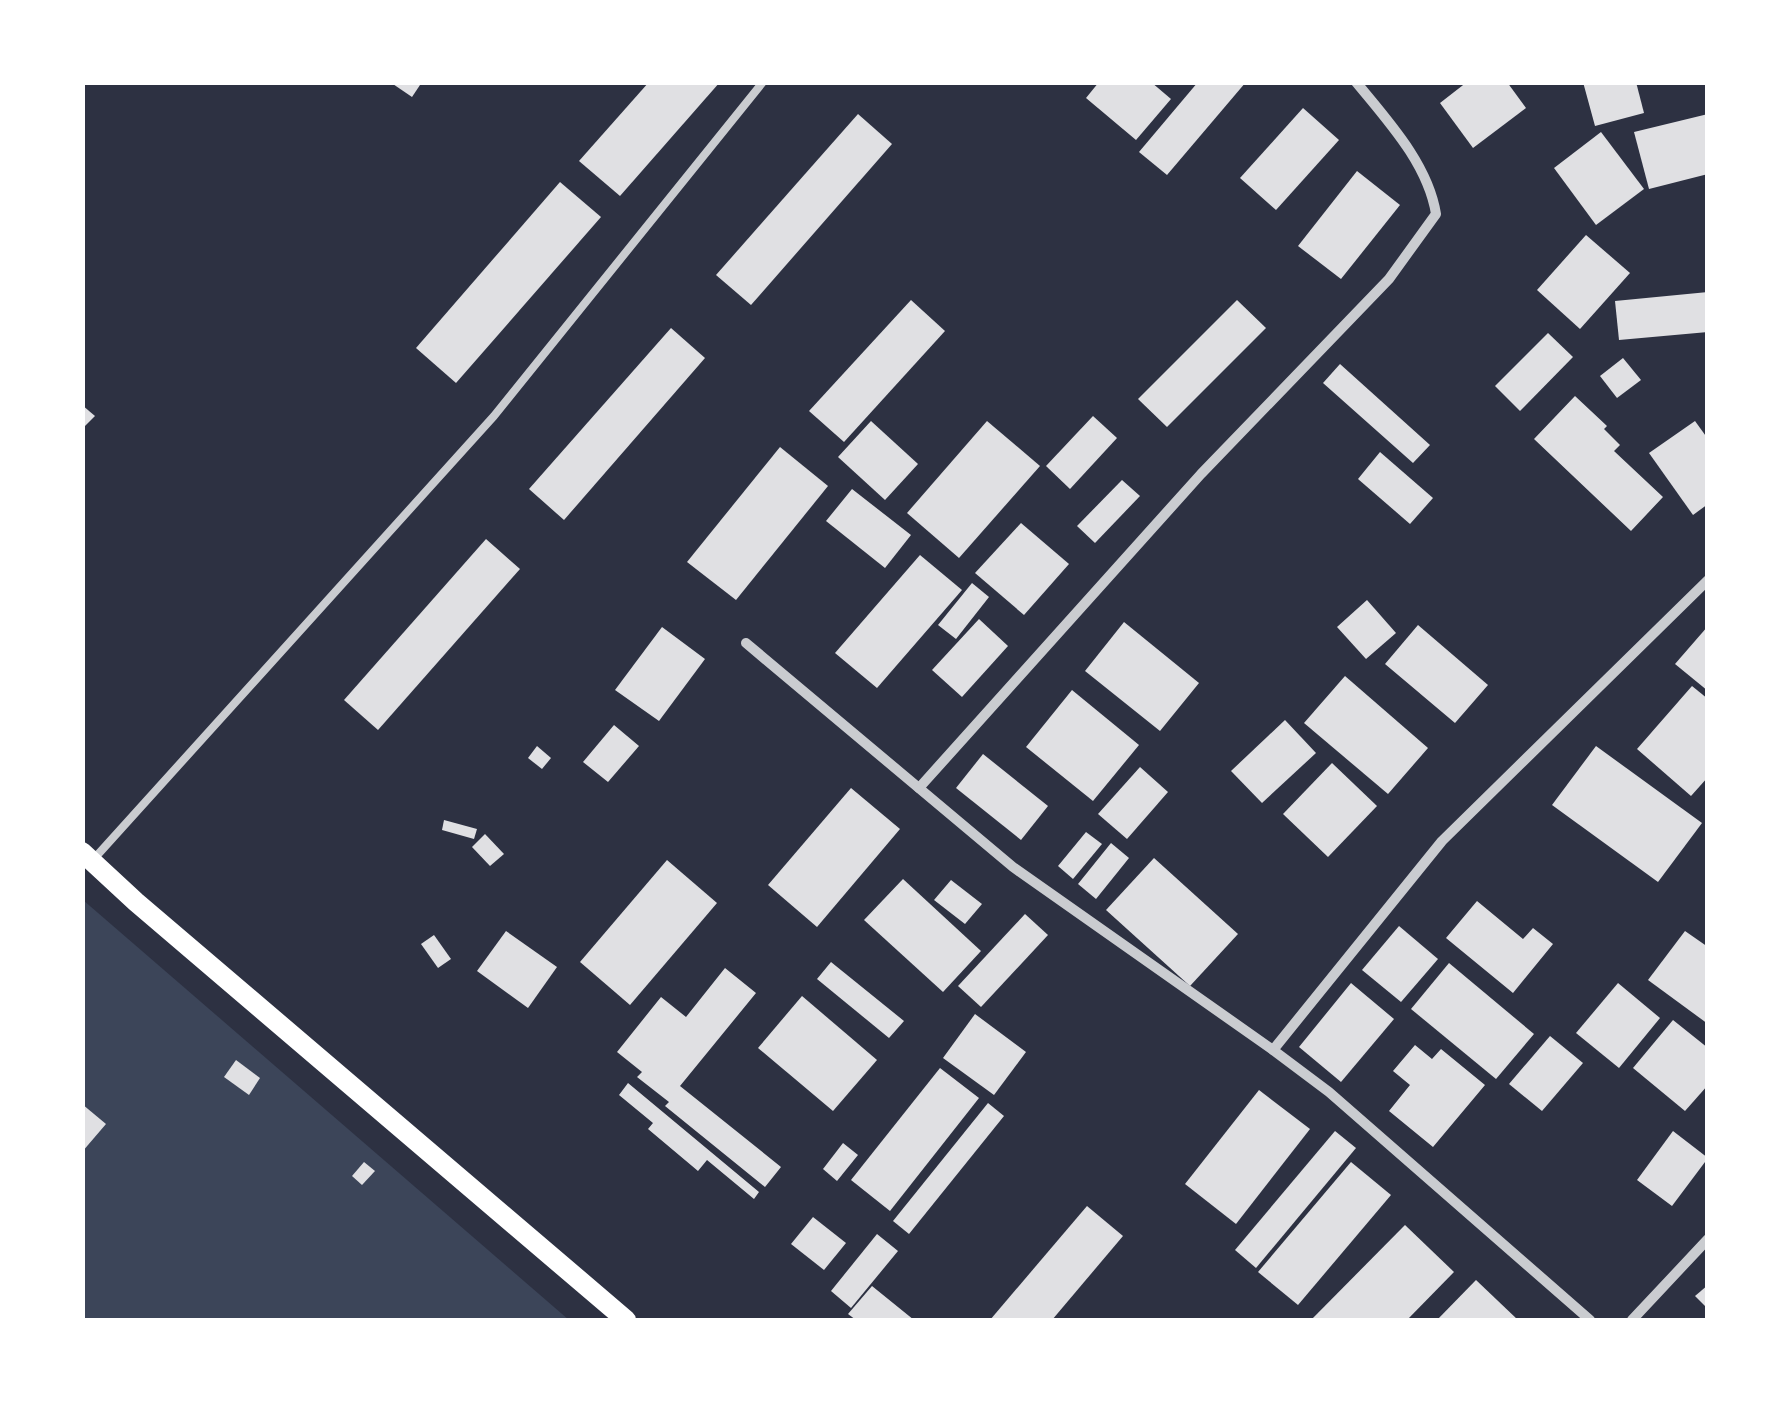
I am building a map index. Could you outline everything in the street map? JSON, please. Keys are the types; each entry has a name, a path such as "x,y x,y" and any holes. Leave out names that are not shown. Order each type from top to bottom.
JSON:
{"main road":[{"path":"87,856 626,1320"}],"street":[{"path":"919,788 1200,474 1389,279 1436,214 1431,188 1389,123 1356,82"},
{"path":"1273,1050 1442,841 1708,580"},
{"path":"746,642 1013,867 1329,1092 1590,1320"},
{"path":"1632,1320 1708,1239"}],"lane":[{"path":"87,856 494,416 763,82"}],"shaded area":[{"path":"83,900 569,1320 83,1320"}],"building":[{"path":"390,82 422,82 412,97"},
{"path":"649,82 720,82 620,196 579,161"},
{"path":"1099,82 1151,82 1171,99 1136,140 1086,98"},
{"path":"1198,82 1246,82 1167,175 1139,152"},
{"path":"1467,82 1507,82 1526,108 1473,148 1440,103"},
{"path":"1583,82 1636,82 1644,113 1595,126"},
{"path":"1303,108 1339,140 1276,210 1240,178"},
{"path":"858,114 892,144 751,305 716,275"},
{"path":"1708,114 1708,174 1649,189 1634,132"},
{"path":"1601,132 1644,189 1596,225 1554,168"},
{"path":"1357,171 1400,205 1341,279 1298,246"},
{"path":"560,182 601,217 456,383 416,348"},
{"path":"1586,235 1630,273 1580,329 1537,290"},
{"path":"1708,292 1708,332 1619,340 1615,301"},
{"path":"911,300 945,331 844,442 809,411"},
{"path":"1237,300 1266,328 1167,427 1138,399"},
{"path":"671,328 705,358 564,520 529,489"},
{"path":"1548,333 1573,357 1520,411 1495,386"},
{"path":"1623,358 1641,380 1617,398 1600,376"},
{"path":"1340,364 1430,445 1413,463 1323,383"},
{"path":"1575,396 1607,426 1604,429 1620,445 1614,451 1663,497 1631,531 1534,439"},
{"path":"82,405 95,416 82,429"},
{"path":"1093,416 1117,438 1070,489 1046,466"},
{"path":"871,421 918,464 885,500 838,457"},
{"path":"987,421 1040,466 959,558 907,513"},
{"path":"1695,421 1708,439 1708,504 1693,515 1649,453"},
{"path":"780,447 828,486 736,600 687,562"},
{"path":"1380,452 1433,498 1410,524 1358,479"},
{"path":"1122,480 1140,496 1095,543 1077,526"},
{"path":"852,489 911,535 885,568 826,521"},
{"path":"1021,523 1069,564 1024,615 975,573"},
{"path":"486,539 520,569 378,730 344,700"},
{"path":"920,555 962,590 877,688 835,653"},
{"path":"972,583 989,597 956,639 938,625"},
{"path":"1367,600 1396,633 1366,659 1337,627"},
{"path":"979,619 1008,646 962,697 932,670"},
{"path":"1124,622 1199,683 1160,731 1085,671"},
{"path":"1418,625 1488,685 1455,723 1385,664"},
{"path":"1708,626 1708,691 1675,664"},
{"path":"662,627 705,659 659,721 615,690"},
{"path":"1345,676 1428,748 1388,794 1304,723"},
{"path":"1692,686 1708,699 1708,777 1691,796 1637,749"},
{"path":"1072,690 1139,745 1093,801 1026,747"},
{"path":"1285,720 1316,753 1262,803 1231,771"},
{"path":"614,725 639,746 608,782 583,762"},
{"path":"537,746 551,758 542,769 528,758"},
{"path":"1596,746 1702,823 1658,882 1552,805"},
{"path":"983,754 1048,806 1021,840 956,788"},
{"path":"1332,763 1377,806 1328,857 1283,814"},
{"path":"1140,767 1168,792 1127,839 1098,814"},
{"path":"851,788 900,829 817,927 768,885"},
{"path":"444,820 477,829 474,839 442,830"},
{"path":"1086,832 1102,844 1073,879 1058,866"},
{"path":"485,834 504,854 490,866 472,847"},
{"path":"1111,843 1129,858 1096,899 1078,884"},
{"path":"1154,858 1238,934 1190,986 1106,910"},
{"path":"667,860 717,903 630,1005 580,962"},
{"path":"903,879 981,951 943,992 864,920"},
{"path":"951,880 982,904 965,924 934,900"},
{"path":"1477,901 1523,939 1533,928 1553,944 1513,993 1446,938"},
{"path":"1025,914 1048,935 981,1007 958,986"},
{"path":"1399,926 1438,959 1401,1002 1362,970"},
{"path":"506,931 557,967 528,1008 477,971"},
{"path":"1685,931 1708,947 1708,1024 1648,980"},
{"path":"434,935 451,959 438,968 421,944"},
{"path":"831,962 904,1021 889,1038 817,979"},
{"path":"1449,963 1534,1034 1496,1079 1411,1009"},
{"path":"725,968 756,993 680,1086 781,1167 765,1187 665,1106 669,1102 637,1077 642,1072 617,1052 661,997 686,1017"},
{"path":"1351,983 1394,1019 1341,1082 1299,1047"},
{"path":"1618,983 1660,1018 1619,1068 1576,1033"},
{"path":"802,996 877,1060 833,1111 758,1048"},
{"path":"975,1014 1026,1052 994,1095 943,1058"},
{"path":"1673,1020 1708,1048 1708,1085 1685,1111 1633,1068"},
{"path":"1550,1036 1583,1063 1542,1111 1509,1084"},
{"path":"1415,1045 1432,1059 1441,1049 1485,1085 1433,1147 1389,1111 1410,1085 1393,1071"},
{"path":"236,1060 260,1078 249,1095 224,1077"},
{"path":"940,1068 979,1098 890,1211 851,1180"},
{"path":"628,1083 759,1192 754,1199 707,1160 698,1171 648,1129 653,1123 619,1095"},
{"path":"1259,1090 1310,1129 1236,1224 1185,1184"},
{"path":"988,1103 1004,1116 909,1234 893,1221"},
{"path":"82,1104 106,1124 82,1152"},
{"path":"1335,1131 1356,1148 1256,1268 1235,1250"},
{"path":"1673,1131 1708,1158 1672,1206 1637,1180"},
{"path":"843,1143 858,1155 837,1181 823,1169"},
{"path":"364,1162 375,1171 362,1185 352,1176"},
{"path":"1351,1162 1391,1195 1298,1305 1258,1272"},
{"path":"1087,1206 1123,1236 1052,1320 990,1320"},
{"path":"813,1217 846,1243 824,1270 791,1244"},
{"path":"1405,1225 1454,1272 1407,1320 1311,1320"},
{"path":"877,1234 898,1251 851,1308 831,1291"},
{"path":"1476,1280 1518,1320 1437,1320"},
{"path":"1708,1285 1708,1309 1695,1296"},
{"path":"872,1286 914,1320 856,1320 848,1314"}]}
